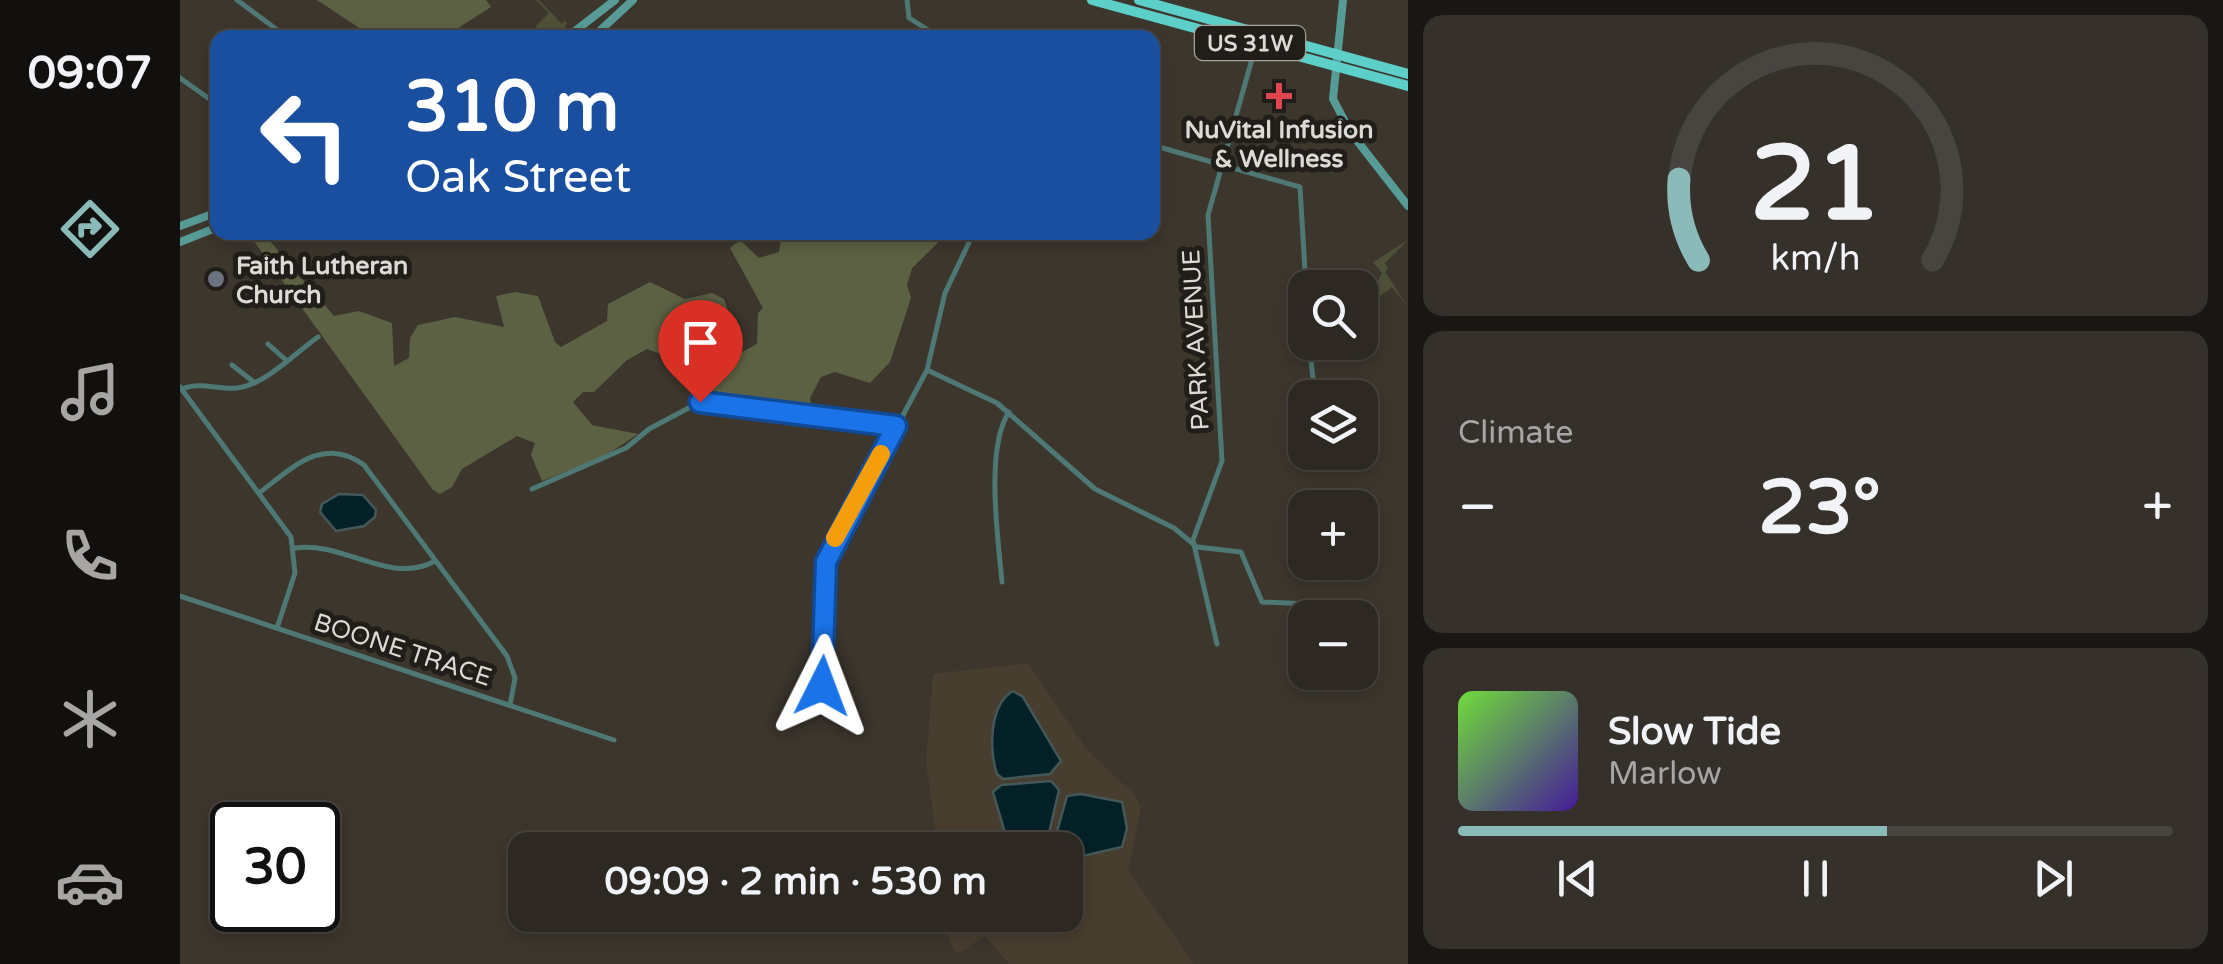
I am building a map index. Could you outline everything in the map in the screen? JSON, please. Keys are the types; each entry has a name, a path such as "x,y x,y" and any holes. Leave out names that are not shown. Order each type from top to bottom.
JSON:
{"highway":[{"name":"US 31W","path":"1092,0 1338,54 1408,74"},
{"name":"US 31W","path":"1139,0 1337,67 1408,86"}],"street":[{"path":"237,0 277,30"},
{"path":"576,30 615,0"},
{"path":"601,30 633,0"},
{"path":"907,0 909,18 928,30"},
{"path":"1344,0 1333,99 1339,116 1408,206"},
{"name":"PARK AVENUE","path":"1194,545 1222,461 1208,216 1257,38"},
{"path":"180,78 210,99"},
{"path":"1160,147 1300,187 1305,270"},
{"path":"180,226 210,215"},
{"path":"180,242 210,231"},
{"path":"822,686 826,562 927,370 946,292 970,240"},
{"path":"277,628 295,573 296,548 180,389 193,384 233,388 254,383 318,336"},
{"path":"268,344 286,360"},
{"path":"1311,360 1312,378"},
{"path":"232,365 254,383"},
{"path":"927,370 1009,412 1080,480 1174,528 1194,545 1241,552 1262,602 1288,603"},
{"path":"532,488 626,448 650,428 700,402 896,426"},
{"path":"1002,582 996,456 1000,426 1009,412"},
{"path":"259,493 306,457 331,451 345,453 370,472 513,667 510,705"},
{"path":"296,548 322,545 403,571 436,561"},
{"path":"1194,545 1217,644"},
{"name":"BOONE TRACE","path":"180,596 614,740"}],"shaded area":[{"path":"1028,663 1087,750 1134,794 1141,808 1128,870 1194,964 1009,964 985,936 957,954 945,932 1083,932 1083,832 936,832 926,762 933,674"}],"green space":[{"path":"317,0 486,0 491,7 455,30 361,29"},
{"path":"536,0 562,24 565,20 564,30 536,30 549,13"},
{"path":"253,240 269,240 334,316 359,311 392,323 394,366 409,358 410,338 418,325 455,317 504,327 496,296 515,292 538,296 555,342 561,347 607,321 608,304 650,282 685,299 712,293 724,299 742,352 757,344 758,313 763,308 730,248 740,240 759,258 779,252 781,240 941,240 912,268 907,285 911,298 890,362 870,383 835,372 821,377 810,398 811,407 706,398 685,353 664,355 647,349 627,360 594,392 583,392 573,402 592,425 638,434 605,456 542,481 531,455 535,443 517,436 462,469 452,487 440,494 433,490"},
{"path":"1408,240 1385,263 1385,272 1408,307 1392,287 1378,298 1382,273 1373,262"}],"water":[{"path":"339,494 363,495 376,510 375,517 364,526 336,531 320,512 322,504"},
{"path":"1013,691 1023,697 1061,761 1050,774 1003,779 997,774 993,753 995,717"},
{"path":"1051,781 1059,790 1049,832 1005,832 993,792 1001,785"},
{"path":"1081,794 1122,802 1127,828 1122,847 1083,856 1083,832 1057,832 1067,796"}],"slow traffic":[{"path":"835,538 881,454"}],"place":[{"name":"NuVital Infusion & Wellness","path":"1279,96"},
{"name":"Faith Lutheran Church","path":"216,279"}],"route":[{"path":"700,402 804,411 896,426 843,522 826,562 822,580 826,655 822,686"}]}
